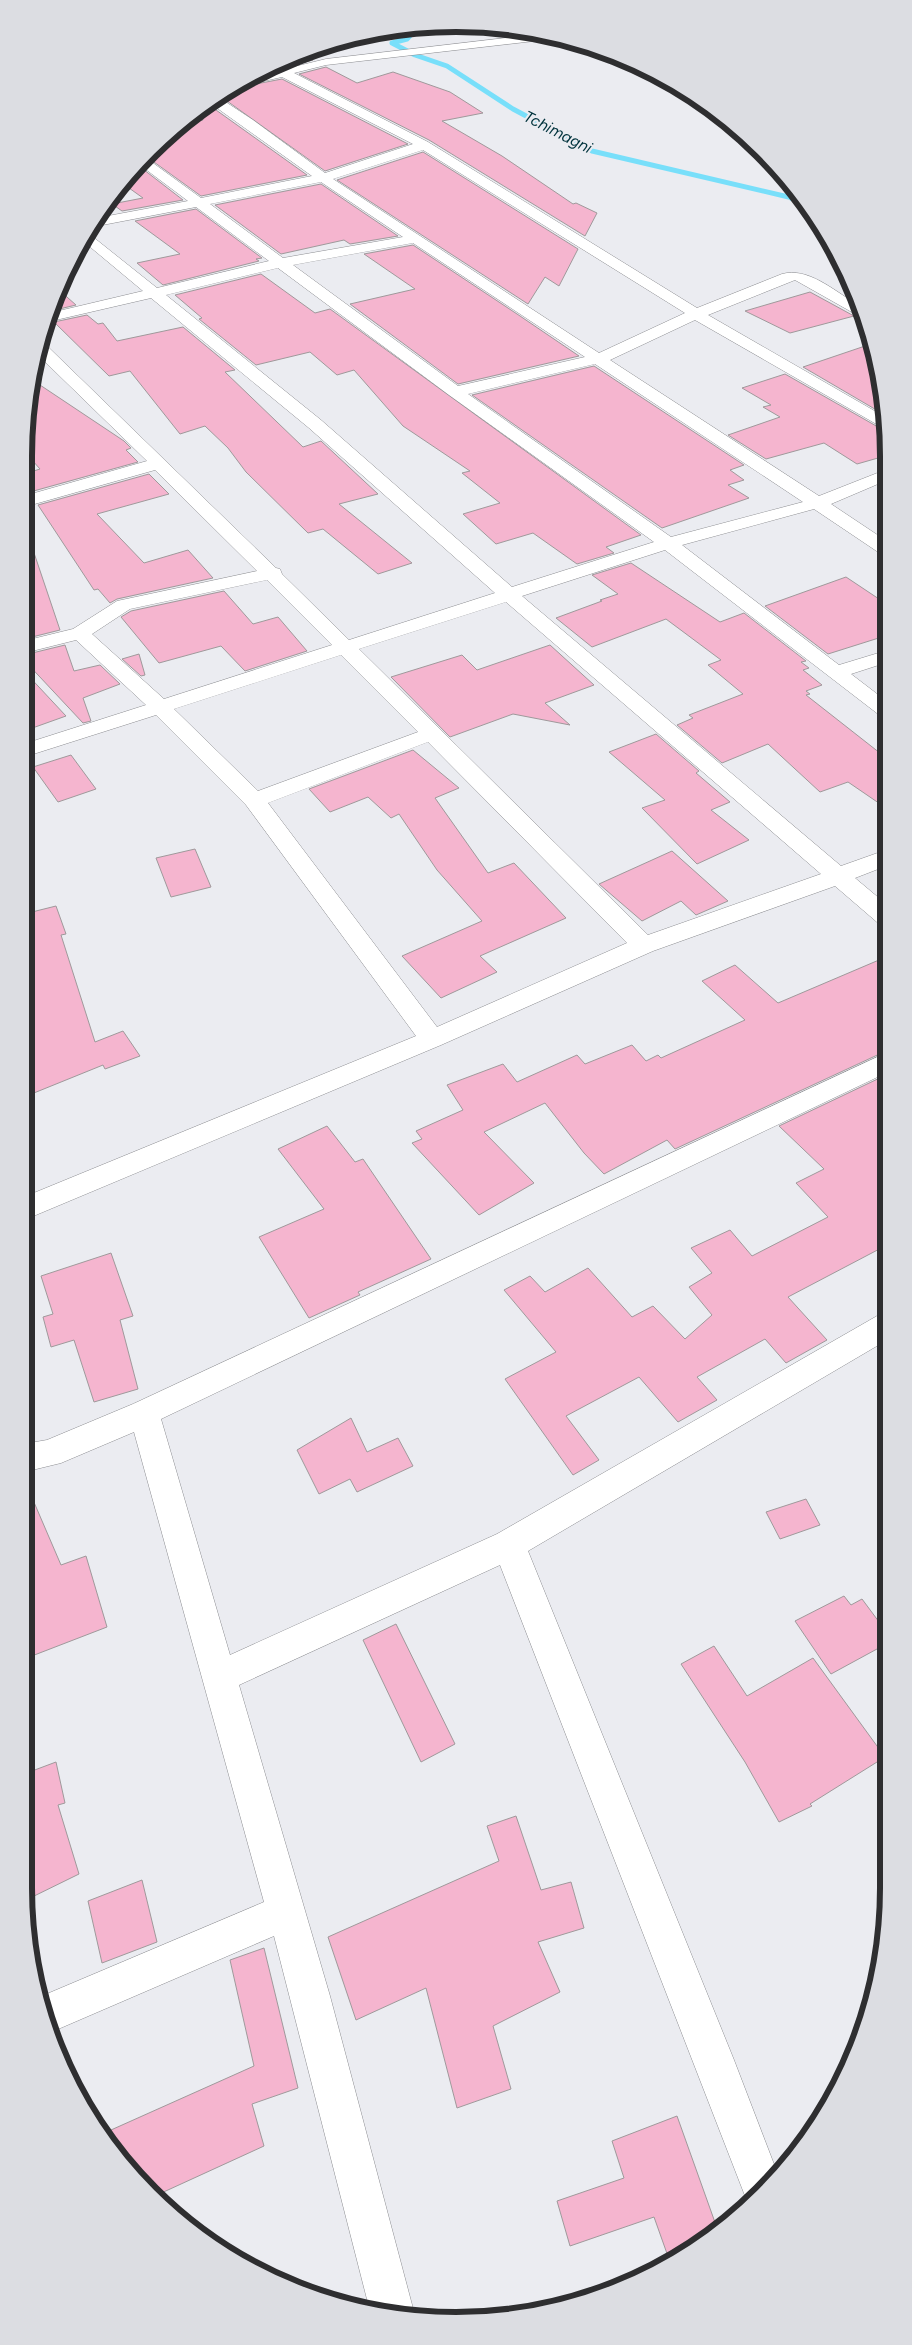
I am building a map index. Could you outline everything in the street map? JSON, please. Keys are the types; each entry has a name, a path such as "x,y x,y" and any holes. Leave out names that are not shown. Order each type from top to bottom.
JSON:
{"street":[{"path":"262,80 326,62 526,39"},
{"path":"280,71 424,146 696,314 878,420"},
{"path":"221,104 323,178 414,239 880,545"},
{"path":"104,221 323,178 424,146"},
{"path":"149,166 455,392 668,542 880,706"},
{"path":"57,316 280,263 414,239"},
{"path":"91,241 315,424 508,594 880,912"},
{"path":"455,392 598,359 696,314 787,277 803,278 852,307"},
{"path":"45,353 273,573 343,647 644,946"},
{"path":"32,500 160,463"},
{"path":"32,748 668,542 818,503 880,477"},
{"path":"32,645 80,633 124,606 273,573"},
{"path":"80,633 160,707 254,800 432,1039"},
{"path":"836,672 880,658"},
{"path":"254,800 431,734"},
{"path":"32,1206 432,1039 644,946 839,876 880,859"},
{"path":"32,1456 50,1453 144,1413 880,1065"},
{"path":"219,1677 508,1545 880,1329"},
{"path":"144,1413 310,1996 391,2307"},
{"path":"508,1545 714,2060 760,2182"},
{"path":"51,2013 285,1912"}],"building":[{"path":"310,59 313,60 296,64"},
{"path":"326,67 357,83 393,72 450,92 483,113 442,121 502,156 573,204 576,203 597,213 585,236 429,140 299,74"},
{"path":"282,79 408,144 325,171 226,101 252,85"},
{"path":"214,109 307,175 201,196 153,161 197,121 203,120 202,117"},
{"path":"423,152 578,249 559,286 545,277 528,304 337,180"},
{"path":"144,170 183,200 122,211 115,206 116,203 143,198 129,188"},
{"path":"321,184 398,236 350,244 344,240 281,254 215,205"},
{"path":"196,209 262,258 256,259 259,261 163,285 137,263 180,254 135,221"},
{"path":"413,245 579,356 458,384 350,304 415,289 364,254"},
{"path":"261,274 315,313 330,309 641,535 606,547 614,553 577,564 533,533 496,544 463,514 500,503 462,473 470,471 403,426 354,370 337,375 310,352 256,365 199,319 202,318 175,295"},
{"path":"810,292 854,316 790,333 745,311"},
{"path":"65,295 76,305 59,309"},
{"path":"87,315 98,324 103,323 117,341 183,327 235,370 225,372 303,447 321,441 378,494 339,504 412,563 378,574 323,529 308,533 246,472 228,448 205,426 180,434 130,371 109,376 54,322"},
{"path":"865,346 877,410 803,367"},
{"path":"594,366 744,465 730,470 744,480 728,485 749,498 662,528 472,395"},
{"path":"785,374 879,428 880,457 857,464 824,443 766,459 728,435 780,417 763,407 771,405 742,388"},
{"path":"39,384 124,441 131,448 126,450 138,462 32,491 32,472 40,469 32,460 33,428"},
{"path":"149,474 169,494 97,514 144,563 188,550 213,578 117,599 110,603 98,589 94,590 38,505"},
{"path":"32,547 60,630 32,637"},
{"path":"631,563 720,622 744,613 806,661 801,662 809,668 803,670 822,685 806,691 810,694 806,695 880,753 880,804 848,782 820,792 768,744 722,763 677,725 693,718 689,715 743,694 708,665 721,660 666,619 592,647 556,618 618,594 592,575"},
{"path":"846,577 880,600 880,638 828,654 765,606"},
{"path":"224,591 253,624 278,617 307,651 245,671 221,646 159,663 121,617 131,611"},
{"path":"65,645 74,671 100,665 120,684 83,698 91,721 83,723 32,669 32,653"},
{"path":"550,645 594,685 545,703 570,725 513,714 450,737 391,677 462,655 477,670"},
{"path":"139,654 145,675 141,676 122,659"},
{"path":"32,680 66,716 32,728"},
{"path":"656,734 699,771 696,773 730,802 711,810 749,840 697,864 642,808 665,800 609,752"},
{"path":"413,750 459,788 435,798 488,873 514,863 566,918 480,956 497,972 441,998 402,956 482,921 437,870 399,814 391,818 368,797 330,812 309,789"},
{"path":"71,755 96,789 58,802 33,767"},
{"path":"195,849 211,887 171,897 156,858"},
{"path":"672,851 728,901 696,915 681,901 642,921 599,884"},
{"path":"56,906 66,934 61,935 95,1042 123,1031 140,1056 105,1069 103,1065 32,1094 32,912"},
{"path":"880,960 880,1054 675,1149 667,1140 604,1174 584,1153 545,1103 484,1132 534,1183 479,1215 412,1143 422,1139 416,1131 463,1110 447,1085 503,1064 517,1082 577,1055 585,1064 632,1045 646,1061 658,1055 661,1058 745,1020 702,981 735,965 778,1003"},
{"path":"880,1078 880,1249 788,1297 827,1340 786,1363 765,1339 697,1377 717,1400 678,1422 639,1377 566,1416 599,1460 573,1475 505,1379 556,1352 504,1290 530,1276 545,1292 588,1268 632,1317 653,1306 685,1339 712,1315 689,1287 712,1273 691,1248 730,1230 752,1256 828,1217 796,1183 824,1169 779,1126"},
{"path":"327,1126 355,1162 363,1159 431,1259 358,1292 360,1295 309,1318 259,1237 324,1209 278,1149"},
{"path":"111,1253 133,1316 120,1320 138,1389 94,1402 74,1340 51,1347 43,1317 53,1314 41,1276"},
{"path":"351,1418 367,1452 398,1438 413,1466 357,1492 350,1479 319,1494 297,1450"},
{"path":"32,1498 61,1565 86,1556 107,1627 32,1656"},
{"path":"806,1499 820,1525 780,1539 766,1512"},
{"path":"844,1596 851,1605 862,1599 880,1623 880,1647 831,1674 795,1621"},
{"path":"396,1624 455,1744 421,1762 363,1640"},
{"path":"714,1646 747,1696 813,1658 880,1750 880,1760 810,1804 812,1806 779,1822 745,1762 681,1664"},
{"path":"56,1762 65,1803 58,1805 79,1874 32,1897 32,1889 32,1771"},
{"path":"516,1816 541,1890 571,1882 584,1928 538,1942 560,1992 493,2026 511,2089 457,2108 426,1988 356,2020 328,1937 499,1861 487,1826"},
{"path":"142,1880 157,1942 102,1963 88,1901"},
{"path":"264,1948 298,2088 252,2104 264,2146 162,2193 138,2168 109,2131 254,2066 230,1960"},
{"path":"677,2116 715,2224 668,2256 654,2217 570,2246 557,2201 624,2178 612,2141"}],"waterway":[{"name":"Tchimagni","path":"411,35 407,39 392,43 415,55 447,66 513,109 592,151 792,198"}]}
